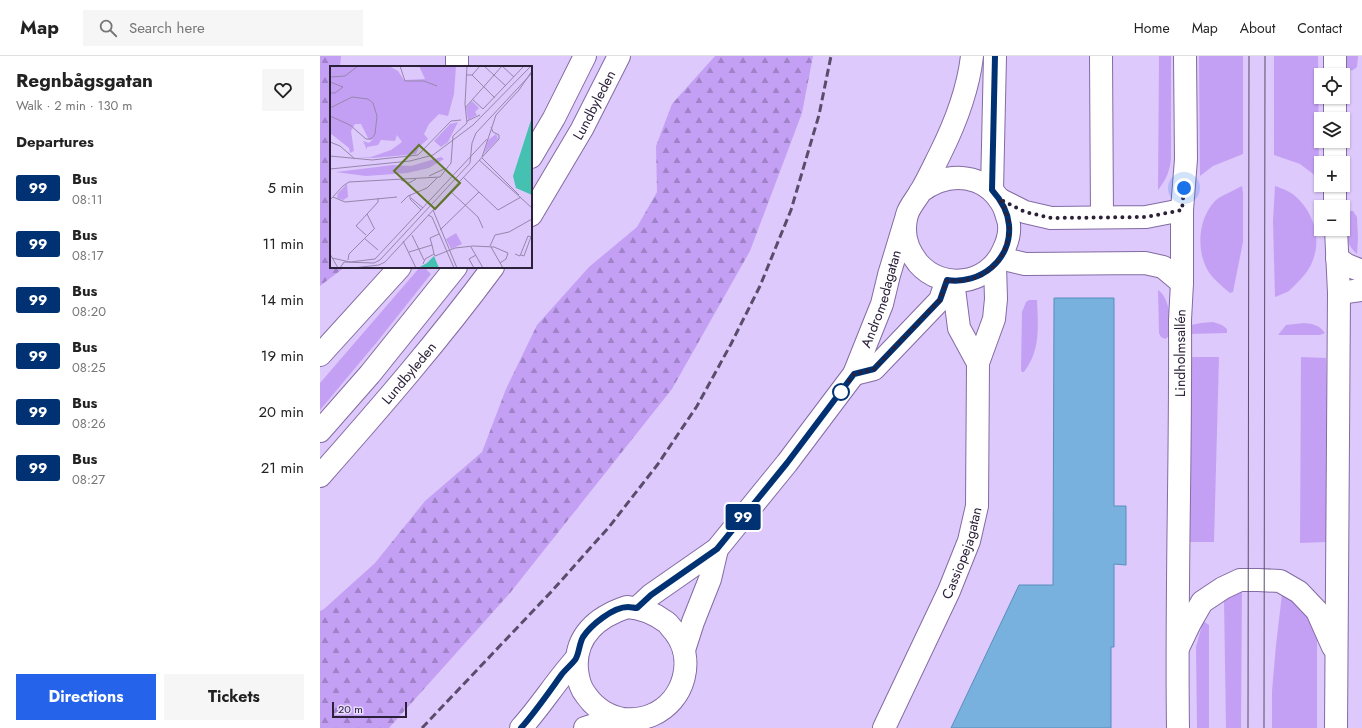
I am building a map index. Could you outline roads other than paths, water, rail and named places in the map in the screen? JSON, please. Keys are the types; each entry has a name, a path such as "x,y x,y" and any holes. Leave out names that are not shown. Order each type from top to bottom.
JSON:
{"main road":[{"name":"Lundbyleden","path":"532,155 554,118 585,56"},
{"name":"Lundbyleden","path":"532,213 582,129 619,56"},
{"path":"1101,56 1102,218"},
{"name":"Lindholmsallén","path":"1178,728 1177,650 1180,320 1182,283 1182,210 1186,159 1185,56"},
{"path":"1335,56 1335,68"},
{"path":"971,63 965,96 951,133 920,192 913,201 905,222 907,245 914,258 922,268 934,276 950,281 972,279 981,276 997,262 1025,264 1145,263 1163,267 1182,283"},
{"name":"Cassiopejagatan","path":"884,728 949,591 969,541 977,506 978,363 994,319 997,262 1007,242 1009,225 1005,208 996,194 995,73"},
{"path":"920,192 929,185 941,180 955,177 968,178 981,183 1025,212 1051,218 1146,217 1182,210"},
{"name":"Andromedagatan","path":"637,608 651,595 717,549 787,463 854,374 882,304 905,222"},
{"name":"Lindholmsallén","path":"1336,236 1339,292 1336,728"},
{"path":"1337,258 1347,265 1362,271"},
{"path":"320,355 399,268"},
{"path":"320,431 370,374 455,268"},
{"name":"Lundbyleden","path":"320,476 398,388 492,268"},
{"name":"Cassiopejagatan","path":"950,281 959,328 978,363"},
{"name":"Andromedagatan","path":"854,374 874,369 940,300 950,281"},
{"path":"1339,292 1362,290"},
{"name":"Andromedagatan","path":"684,650 710,579 717,549"},
{"name":"Lindholmsallén","path":"1177,650 1202,602 1222,588 1240,580 1258,580 1280,581 1299,592 1317,611 1336,654"},
{"name":"Andromedagatan","path":"627,607 648,611 667,623 678,637 684,650 686,665 684,679 678,692 670,704 645,718 631,720 616,718 603,712 592,704 583,692 578,679 576,659 583,637 592,626 603,617 627,607"},
{"name":"Andromedagatan","path":"521,728 532,717 564,672 576,659"},
{"name":"Andromedagatan","path":"585,728 616,718"}],"tram line":[{"path":"1248,728 1249,56"},
{"path":"1264,728 1265,56"}],"railway":[{"path":"422,728 551,592 609,527 658,464 697,406 731,344 760,286 791,210 819,115 831,56"}]}
